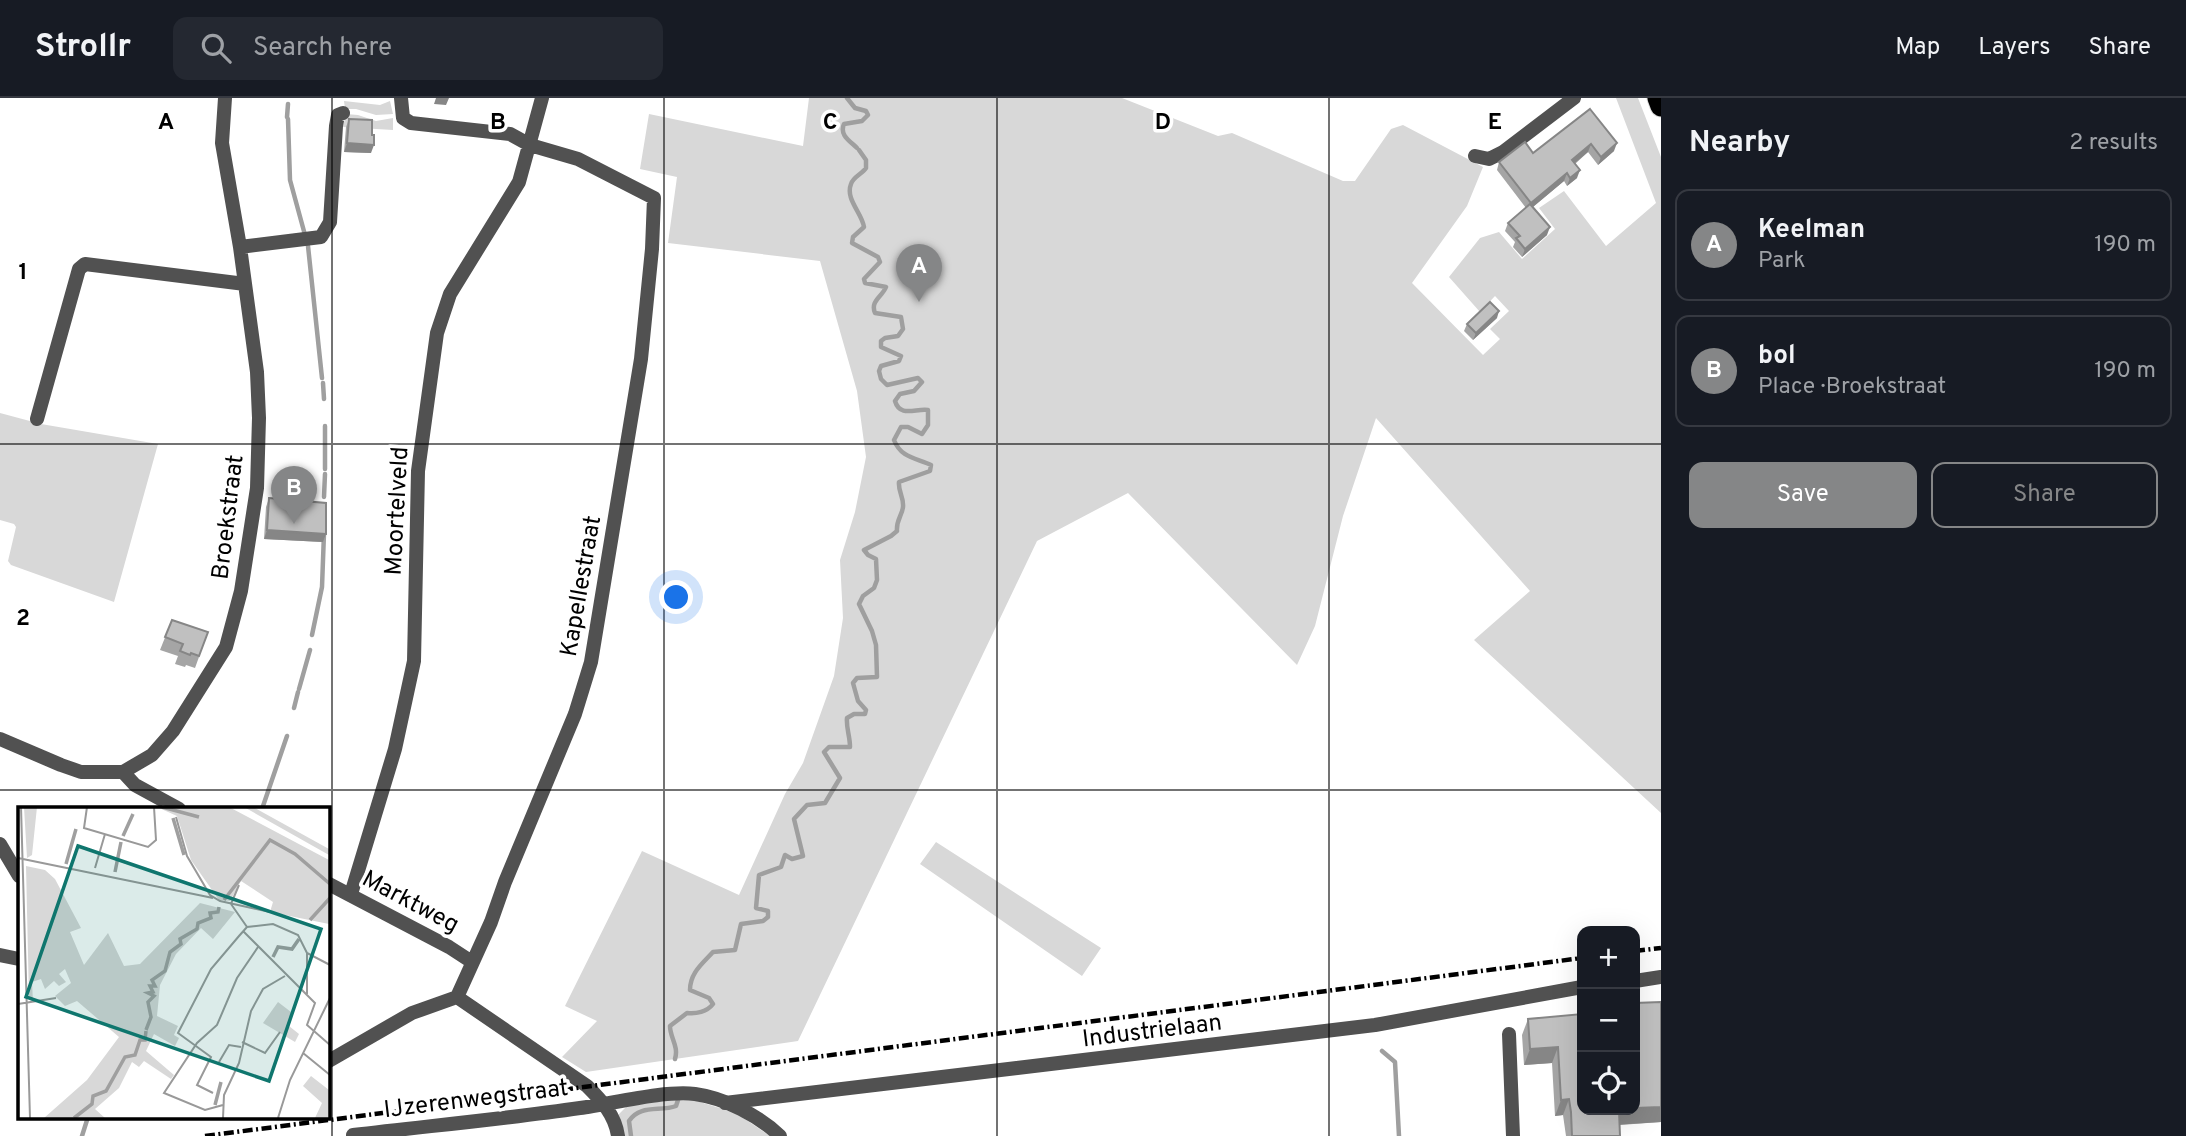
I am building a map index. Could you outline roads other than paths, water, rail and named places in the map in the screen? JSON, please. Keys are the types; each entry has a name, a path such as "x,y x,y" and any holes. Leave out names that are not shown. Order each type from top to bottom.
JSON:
{"highway":[{"path":"1658,98 1661,106"}],"street":[{"name":"Broekstraat","path":"123,772 152,755 173,731 226,647 241,591 257,488 257,372 222,143 225,98"},
{"path":"401,98 402,118 411,123 510,134 530,145 542,98"},
{"path":"1475,156 1489,159 1503,152 1574,98"},
{"path":"240,247 321,237 330,222 336,126 338,115 343,113"},
{"name":"Moortelveld","path":"351,894 395,749 414,661 418,471 437,333 450,294 519,183 530,145"},
{"name":"Kapellestraat","path":"457,997 491,922 575,714 591,662 641,359 652,249 654,198 578,159 530,145"},
{"path":"37,419 79,269 85,264 245,284"},
{"path":"0,739 81,772 123,772 135,785 175,807"},
{"path":"0,844 18,874"},
{"name":"Marktweg","path":"329,884 449,947 472,962"},
{"path":"0,955 18,959"},
{"path":"1640,980 1661,978"},
{"name":"Industrielaan","path":"725,1103 1375,1026 1577,988"},
{"path":"329,1061 412,1013 457,997 574,1076 605,1104 617,1127 618,1136"},
{"path":"1509,1034 1513,1136"},
{"name":"IJzerenwegstraat","path":"353,1135 678,1093 693,1093 725,1103"},
{"path":"725,1103 771,1128 780,1136"}],"waterway":[{"path":"847,98 855,108 866,111 868,115 862,121 844,124 844,135 857,148"},
{"path":"287,117 288,104"},
{"path":"288,119 290,180 305,235"},
{"path":"675,1059 676,1050 670,1026 687,1013 701,1012 713,1004 709,998 690,990 694,974 713,952 735,950 741,924 763,921 768,917 768,911 756,908 759,875 781,867 785,855 792,859 803,856 794,819 807,805 825,803 840,778 824,752 829,747 850,747 847,718 854,714 865,714 866,710 858,701 853,683 857,678 877,677 876,645 859,604 863,596 874,588 877,580 876,559 864,550 897,531 903,507 899,482 930,471 931,465 905,454 894,440 901,427 908,427 922,434 928,425 928,410 904,411 895,401 900,394 914,391 922,382 918,378 887,385 881,379 881,366 899,361 901,356 881,347 881,341 898,336 903,329 901,317 875,313 875,302 886,287 865,283 864,279 880,262 878,257 852,243 853,237 864,227 850,195 851,184 866,168 866,160 859,150"},
{"path":"308,246 322,378"},
{"path":"323,383 324,399"},
{"path":"325,426 325,469"},
{"path":"324,497 325,474"},
{"path":"312,635 322,587 324,533"},
{"path":"299,689 310,650"},
{"path":"294,708 298,692"},
{"path":"263,807 287,736"},
{"path":"1382,1051 1395,1062 1399,1136"},
{"path":"631,1136 629,1121 639,1112 670,1108 676,1106 678,1100"},
{"path":"82,1136 88,1118"}],"railway":[{"path":"1640,950 1661,948"},
{"path":"205,1136 1577,959"}],"place":[{"name":"Keelman","path":"919,302"},
{"name":"bol","path":"294,524"}]}
